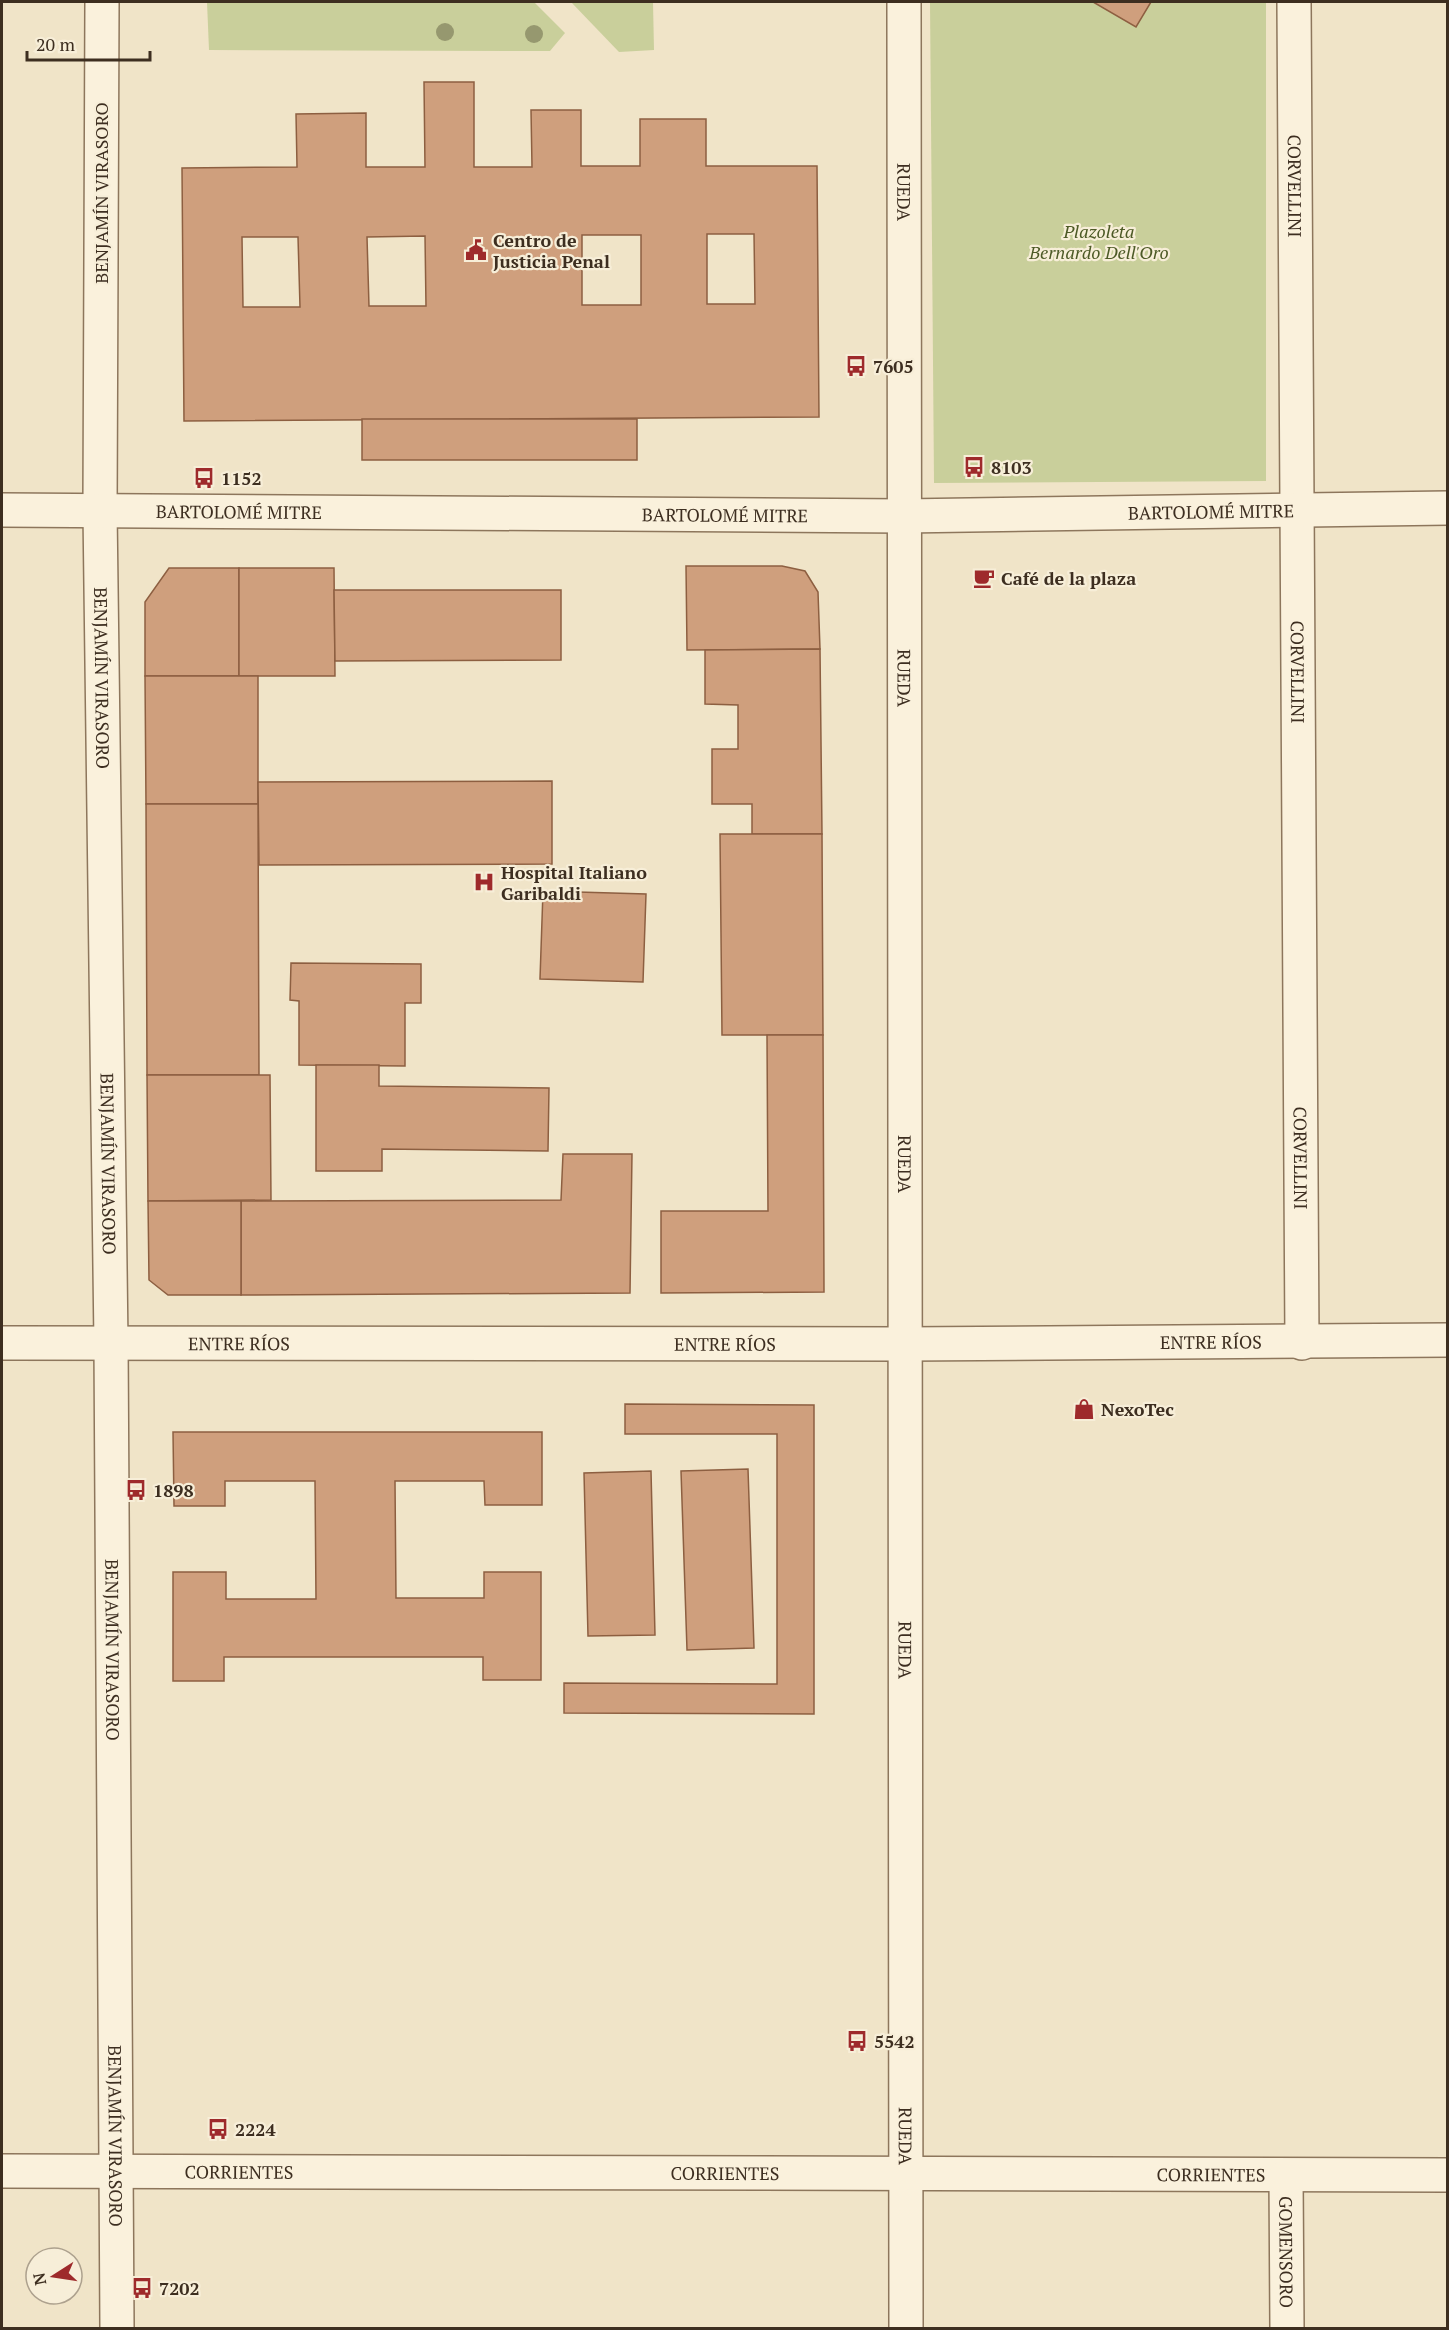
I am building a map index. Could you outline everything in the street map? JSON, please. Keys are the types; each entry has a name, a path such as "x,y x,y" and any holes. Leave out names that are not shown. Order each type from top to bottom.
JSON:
{"street":[{"name":"BENJAMÍN VIRASORO","path":"102,2 100,511 111,1343 117,2328"},
{"name":"RUEDA","path":"904,2 906,2328"},
{"name":"CORVELLINI","path":"1294,2 1302,1342"},
{"name":"BARTOLOMÉ MITRE","path":"2,510 904,516 1448,508"},
{"name":"ENTRE RÍOS","path":"2,1343 905,1344 1448,1340"},
{"name":"CORRIENTES","path":"2,2171 1448,2175"},
{"name":"GOMENSORO","path":"1286,2176 1287,2328"}],"green space":[{"path":"207,2 534,2 565,33 550,51 209,50"},
{"path":"571,2 653,2 654,50 619,52"},
{"name":"Plazoleta Bernardo Dell'Oro","path":"930,2 1266,2 1266,481 934,483"}],"building":[{"path":"1093,2 1151,2 1136,27"},
{"path":"424,82 474,82 474,167 532,167 531,110 581,110 581,166 640,166 640,119 706,119 706,166 817,166 819,417 184,421 182,168 297,167 296,114 366,113 366,167 425,167","holes":["707,234 754,234 755,304 707,304","582,235 641,235 641,305 582,305","425,236 426,306 369,306 367,237","242,237 298,237 300,307 243,307"]},
{"path":"362,419 637,419 637,460 362,460"},
{"path":"686,566 782,566 805,571 818,592 820,649 687,650"},
{"path":"169,568 239,568 239,676 145,676 145,602"},
{"path":"239,568 334,568 335,676 239,676"},
{"path":"334,590 561,590 561,660 335,661"},
{"path":"820,649 822,834 752,834 752,804 712,804 712,749 738,749 738,705 705,704 705,650"},
{"path":"145,676 258,676 258,804 146,804"},
{"path":"552,781 552,864 259,865 258,782"},
{"path":"146,804 258,804 259,1075 147,1075"},
{"path":"720,834 822,834 823,1035 722,1035"},
{"path":"543,891 646,894 643,982 540,979"},
{"path":"291,963 421,964 421,1003 405,1003 405,1066 299,1065 299,1001 290,1000"},
{"path":"767,1035 823,1035 824,1292 661,1293 661,1211 768,1211"},
{"path":"316,1065 379,1065 379,1086 549,1088 548,1151 382,1149 382,1171 316,1171"},
{"path":"147,1075 270,1075 271,1200 148,1201"},
{"path":"563,1154 632,1154 630,1293 241,1295 241,1201 561,1200"},
{"path":"148,1201 241,1201 241,1295 168,1295 149,1280"},
{"path":"625,1404 814,1405 814,1714 564,1713 564,1683 777,1684 777,1434 625,1434"},
{"path":"173,1432 542,1432 542,1505 485,1505 484,1481 395,1481 396,1598 484,1598 484,1572 541,1572 541,1680 483,1680 483,1657 224,1657 224,1681 173,1681 173,1572 226,1572 226,1599 316,1599 315,1481 225,1481 225,1506 174,1506"},
{"path":"748,1469 754,1648 687,1650 681,1471"},
{"path":"651,1471 655,1635 588,1636 584,1473"}],"place":[{"name":"Centro de Justicia Penal","path":"476,250"},
{"name":"7605","path":"856,366"},
{"name":"8103","path":"974,467"},
{"name":"1152","path":"204,478"},
{"name":"Café de la plaza","path":"984,578"},
{"name":"Hospital Italiano Garibaldi","path":"484,882"},
{"name":"NexoTec","path":"1084,1409"},
{"name":"1898","path":"136,1490"},
{"name":"5542","path":"857,2041"},
{"name":"2224","path":"218,2129"},
{"name":"7202","path":"142,2288"}]}
